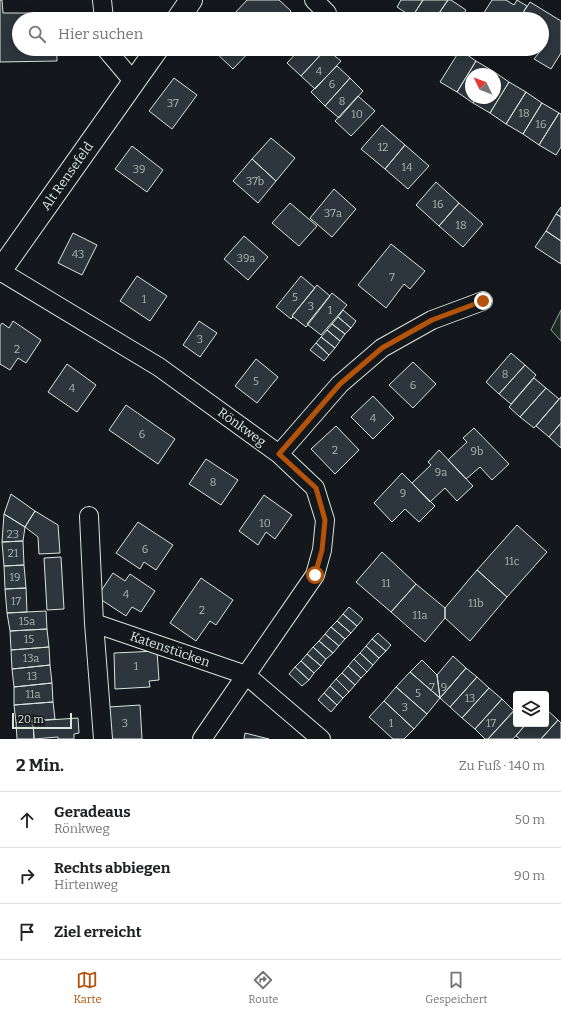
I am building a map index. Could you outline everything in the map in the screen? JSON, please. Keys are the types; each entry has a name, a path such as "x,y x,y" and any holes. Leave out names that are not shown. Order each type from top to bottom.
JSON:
{"main road":[{"path":"183,12 191,0"},
{"name":"Alt Rensefeld","path":"0,271 152,56"}],"street":[{"path":"102,0 103,12"},
{"path":"314,0 326,12"},
{"path":"112,56 133,81"},
{"name":"Rönkweg","path":"0,271 159,367 279,454 316,488 325,520 322,550 315,575 202,739"},
{"path":"279,454 340,384 382,348 432,320 483,301"},
{"path":"89,516 94,623 103,739"},
{"name":"Katenstücken","path":"94,623 246,675"},
{"path":"246,675 321,739"}],"green space":[{"path":"561,310 561,341 551,330"}],"building":[{"path":"0,0 2,0 3,13 12,13 12,56 57,56 57,61 0,62"},
{"path":"247,0 279,0 291,11 290,12 236,12"},
{"path":"401,0 423,0 415,12 404,12 397,7"},
{"path":"423,0 448,0 440,12 415,12"},
{"path":"448,0 451,0 466,10 465,12 440,12"},
{"path":"492,0 506,0 514,5 517,0 527,6 523,12 484,12"},
{"path":"530,2 546,12 524,12"},
{"path":"549,14 561,21 561,53 551,69 534,59 536,56 549,56"},
{"path":"219,56 245,56 233,69"},
{"path":"294,56 320,56 301,76 287,63"},
{"path":"320,56 335,56 341,61 315,89 301,76"},
{"path":"456,56 469,56 476,61 472,68 465,68 465,79 457,92 440,82"},
{"path":"476,61 488,68 472,68"},
{"path":"337,66 350,78 325,106 311,92"},
{"path":"501,76 509,82 501,95"},
{"path":"174,78 197,95 172,129 149,111"},
{"path":"350,78 363,91 339,118 325,106"},
{"path":"465,79 465,98 457,92"},
{"path":"509,82 526,92 506,124 490,113 496,104 501,104 501,95"},
{"path":"526,92 542,103 523,134 506,124"},
{"path":"358,96 375,111 351,136 335,121"},
{"path":"542,103 559,113 539,145 523,134"},
{"path":"475,104 496,104 490,113"},
{"path":"559,113 561,114 561,147 556,155 539,145"},
{"path":"382,125 405,145 385,169 361,149"},
{"path":"271,138 295,158 276,181 252,159"},
{"path":"405,145 429,166 408,189 385,169"},
{"path":"132,146 163,170 147,192 115,169"},
{"path":"252,159 276,181 258,203 233,181"},
{"path":"436,182 459,203 439,226 416,205"},
{"path":"334,189 356,209 332,237 310,218"},
{"path":"290,203 317,226 299,246 272,223"},
{"path":"459,203 483,224 463,247 439,226"},
{"path":"561,207 561,217 556,214"},
{"path":"556,214 561,217 561,241 546,231"},
{"path":"546,231 561,241 561,264 535,247"},
{"path":"73,233 97,245 82,275 58,263"},
{"path":"244,236 268,257 248,280 224,259"},
{"path":"391,244 425,271 410,289 404,284 386,308 358,285"},
{"path":"137,276 167,296 150,321 120,301"},
{"path":"301,276 315,288 291,319 276,307"},
{"path":"317,285 330,296 306,327 292,316"},
{"path":"332,293 347,305 321,335 307,324"},
{"path":"343,310 356,321 351,328 338,317"},
{"path":"338,317 351,328 345,334 332,324"},
{"path":"13,321 41,340 26,363 18,358 10,370 0,364 0,326 2,323 9,328"},
{"path":"199,321 217,333 200,357 183,345"},
{"path":"332,324 345,334 340,341 327,330"},
{"path":"327,330 340,341 335,348 321,337"},
{"path":"321,337 335,348 329,355 316,343"},
{"path":"316,343 329,355 324,361 310,350"},
{"path":"511,353 525,365 499,394 486,382"},
{"path":"256,359 278,377 257,403 235,386"},
{"path":"413,362 436,384 413,408 389,385"},
{"path":"67,364 96,385 77,412 48,392"},
{"path":"525,365 536,375 511,404 499,394"},
{"path":"534,378 546,388 520,417 509,407"},
{"path":"546,388 559,399 534,428 520,417"},
{"path":"373,396 394,418 373,439 351,417"},
{"path":"561,397 561,423 549,437 536,426"},
{"path":"126,405 175,439 158,464 109,430"},
{"path":"561,423 561,448 549,437"},
{"path":"336,426 359,450 335,474 311,449"},
{"path":"474,428 509,464 492,480 480,467 466,479 448,460 467,442 463,438"},
{"path":"439,450 473,486 457,501 445,488 430,502 412,483 431,465 428,462"},
{"path":"206,459 238,480 221,505 189,484"},
{"path":"402,473 435,506 419,522 405,509 392,522 374,503"},
{"path":"11,494 35,511 25,527 4,514"},
{"path":"264,495 292,515 275,539 266,532 258,545 239,531"},
{"path":"35,511 58,525 60,553 39,554 38,537 25,527"},
{"path":"4,514 25,527 23,541 2,542"},
{"path":"138,522 173,545 156,570 144,562 140,569 116,553"},
{"path":"517,525 547,552 507,597 477,570"},
{"path":"23,541 24,565 4,566 2,542"},
{"path":"382,552 416,584 391,612 356,582"},
{"path":"61,557 64,609 47,610 44,558"},
{"path":"24,565 26,588 5,589 4,566"},
{"path":"477,570 507,597 470,641 445,618 445,608"},
{"path":"113,573 125,581 130,574 155,591 141,612 132,607 126,616 97,597"},
{"path":"201,578 233,600 216,625 210,621 196,641 170,623"},
{"path":"416,584 445,608 445,618 425,642 391,612"},
{"path":"26,588 27,612 7,613 5,589"},
{"path":"349,607 363,619 357,626 343,614"},
{"path":"46,611 47,629 10,631 7,613"},
{"path":"343,614 357,626 351,633 337,621"},
{"path":"337,621 351,633 345,639 331,627"},
{"path":"331,627 345,639 339,646 325,634"},
{"path":"47,629 49,647 11,650 10,631"},
{"path":"378,633 391,645 386,651 372,639"},
{"path":"325,634 339,646 333,653 319,641"},
{"path":"372,639 386,651 379,658 366,646"},
{"path":"319,641 333,653 326,659 313,647"},
{"path":"366,646 379,658 373,665 360,653"},
{"path":"49,647 50,665 12,669 11,650"},
{"path":"313,647 326,659 321,666 307,654"},
{"path":"157,651 159,680 149,681 150,687 115,689 114,653"},
{"path":"360,653 373,665 367,672 354,659"},
{"path":"307,654 321,666 314,673 301,661"},
{"path":"453,656 466,668 440,698 437,675"},
{"path":"354,659 367,672 361,678 348,666"},
{"path":"422,660 437,675 440,698 410,672"},
{"path":"301,661 314,673 309,680 295,667"},
{"path":"50,665 52,683 14,687 12,669"},
{"path":"348,666 361,678 355,685 342,673"},
{"path":"295,667 309,680 302,686 289,674"},
{"path":"466,668 477,677 450,707 440,698"},
{"path":"410,672 440,698 427,714 396,687"},
{"path":"342,673 355,685 349,692 336,679"},
{"path":"477,677 489,688 462,718 450,707"},
{"path":"336,679 349,692 343,698 330,686"},
{"path":"52,683 53,702 14,705 14,687"},
{"path":"330,686 343,698 337,705 324,693"},
{"path":"396,687 427,714 414,729 384,701"},
{"path":"489,688 502,699 475,729 462,718"},
{"path":"324,693 337,705 331,712 318,700"},
{"path":"502,699 513,710 513,712 488,739 485,739 475,729"},
{"path":"384,701 414,729 404,739 393,739 369,717"},
{"path":"53,702 55,719 16,723 14,705"},
{"path":"140,705 142,739 111,739 109,707"},
{"path":"513,711 513,727 523,727 513,739 488,739"},
{"path":"549,712 558,720 541,739 520,739 516,736 524,727 549,727"},
{"path":"78,718 79,733 74,734 74,739 58,739 58,737 34,739 33,721"},
{"path":"558,720 561,723 561,739 541,739"},
{"path":"33,721 34,739 17,739 16,723"},
{"path":"245,733 269,739 244,739"}],"route":[{"path":"315,575 322,550 325,520 316,488 279,454 340,384 382,348 432,320 483,301"}]}
